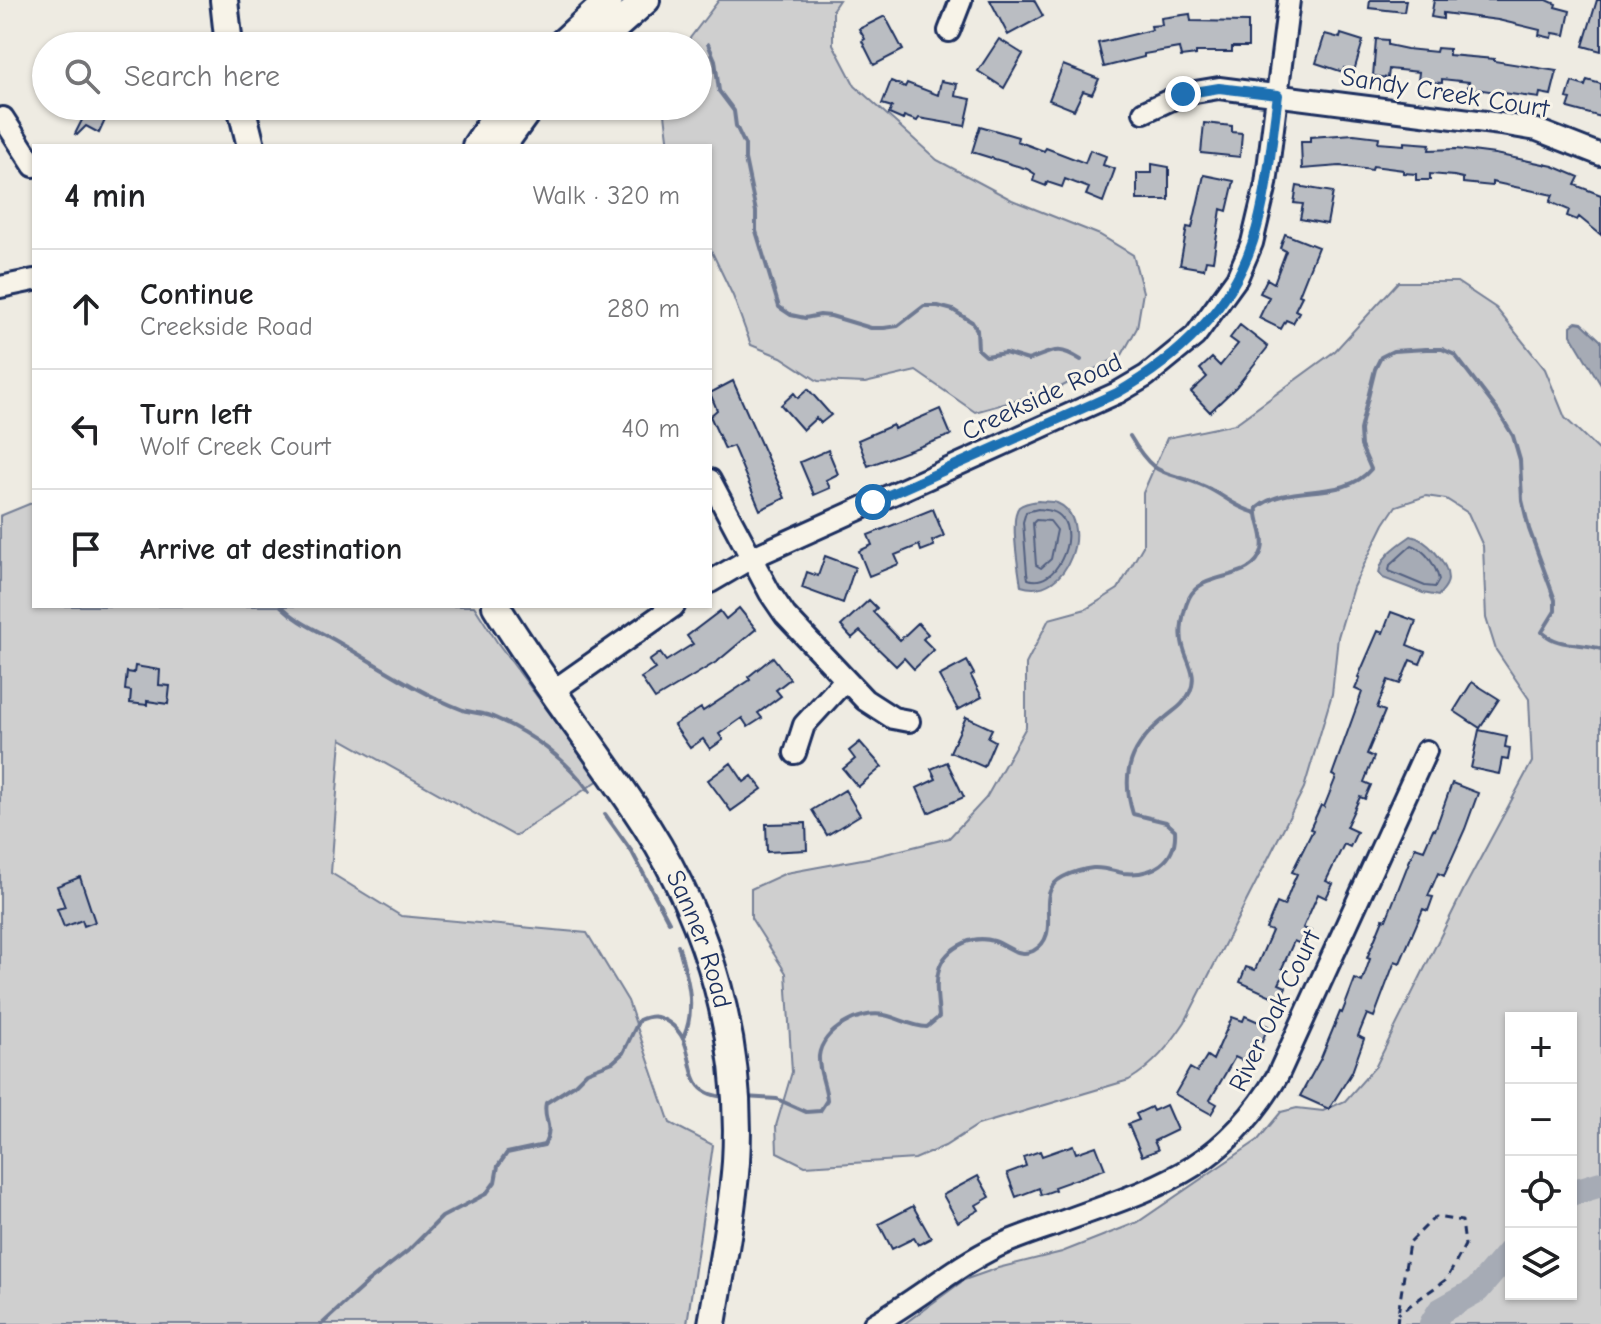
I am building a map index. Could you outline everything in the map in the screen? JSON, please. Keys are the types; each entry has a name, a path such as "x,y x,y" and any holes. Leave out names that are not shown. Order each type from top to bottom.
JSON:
{"main road":[{"path":"224,0 227,32"},
{"path":"574,32 609,0"},
{"path":"610,32 646,0"},
{"path":"244,120 250,144"},
{"path":"477,144 494,120"},
{"path":"503,144 521,120"},
{"name":"Sanner Road","path":"497,608 646,826 685,895 711,963 723,1007 735,1077 737,1116 733,1189 712,1324"}],"street":[{"path":"949,31 961,0"},
{"name":"Creekside Road","path":"712,581 751,558 1117,393 1172,357 1195,336 1237,278 1252,243 1266,184 1289,0"},
{"name":"Sandy Creek Court","path":"1144,112 1183,94 1219,88 1513,126 1566,140 1601,155"},
{"path":"3,118 32,163"},
{"path":"0,287 32,280"},
{"path":"712,484 785,615 845,680 880,711 909,721"},
{"path":"553,691 671,608"},
{"path":"795,753 804,725 845,680"},
{"name":"River Oak Court","path":"874,1324 1000,1245 1182,1174 1244,1126 1278,1075 1426,751"}],"path":[{"path":"1397,1324 1398,1314 1409,1243 1435,1217 1462,1221 1465,1245 1447,1279 1398,1314"}],"shaded area":[{"path":"719,0 839,0 833,9 833,44 855,86 937,160 1012,200 1100,235 1133,255 1143,292 1137,328 1122,355 1057,389 975,412 916,371 865,383 818,381 781,357 751,345 712,252 712,144 669,144 666,120 712,120 712,32 695,32"},
{"path":"1398,282 1457,282 1496,308 1545,369 1565,418 1601,452 1601,1324 904,1324 964,1280 1062,1252 1138,1222 1258,1140 1281,1112 1297,1108 1323,1111 1345,1101 1376,1066 1465,887 1532,762 1529,699 1496,650 1486,618 1483,546 1468,513 1446,499 1426,496 1396,506 1384,524 1353,587 1338,637 1332,694 1304,788 1185,1022 1146,1068 1129,1080 978,1125 945,1146 915,1159 805,1166 777,1152 776,1126 792,1072 786,973 751,918 751,889 786,873 873,857 949,838 986,798 1026,727 1026,664 1049,619 1086,609 1118,589 1143,546 1143,493 1167,438 1235,424 1335,351"},
{"path":"32,503 32,608 475,608 599,780 515,836 341,739 331,873 401,916 587,933 628,1001 670,1123 713,1145 687,1324 0,1324 0,516"}],"water":[{"path":"1576,322 1582,323 1601,341 1601,385 1571,335 1571,326"},
{"path":"1038,501 1057,503 1068,512 1074,525 1075,541 1064,571 1052,582 1038,588 1021,586 1015,522 1019,507"},
{"path":"1411,536 1429,546 1447,572 1448,582 1438,596 1383,578 1379,573 1387,556"}],"building":[{"path":"990,0 1034,0 1043,16 1008,35"},
{"path":"1370,0 1406,0 1404,12 1369,8"},
{"path":"1434,0 1547,0 1556,4 1555,7 1570,11 1565,35 1553,33 1552,38 1539,35 1540,30 1498,20 1443,13 1443,19 1431,17"},
{"path":"1597,0 1601,0 1601,51 1583,46"},
{"path":"1190,14 1191,21 1248,22 1248,47 1232,47 1232,52 1196,52 1196,55 1181,57 1179,48 1144,54 1144,57 1104,67 1098,43 1152,30 1151,26 1162,25 1161,18"},
{"path":"885,16 903,50 874,65 859,29"},
{"path":"1325,34 1340,38 1341,34 1363,41 1354,71 1344,68 1343,72 1316,63"},
{"path":"999,39 1023,54 1004,88 978,71"},
{"path":"1376,39 1388,40 1388,45 1407,49 1436,52 1437,48 1449,49 1449,55 1494,59 1557,71 1551,95 1540,93 1539,98 1468,88 1469,82 1442,79 1442,83 1418,81 1419,72 1389,69 1388,78 1373,76"},
{"path":"1063,65 1099,79 1092,94 1083,91 1074,110 1049,100"},
{"path":"1587,80 1601,84 1601,117 1568,108 1571,99 1567,98 1572,82 1585,86"},
{"path":"891,81 905,87 907,83 938,95 941,81 957,84 955,96 971,99 965,126 919,118 917,121 904,116 903,120 889,114 892,107 882,104"},
{"path":"82,120 105,120 99,133 86,126 75,134"},
{"path":"1204,123 1232,126 1232,132 1242,133 1240,157 1201,153"},
{"path":"980,126 1085,163 1090,150 1106,156 1103,165 1115,169 1103,202 1086,195 1089,188 1065,179 1062,187 1047,182 1046,186 1033,181 1035,174 1027,169 972,152"},
{"path":"1354,134 1379,137 1378,143 1430,144 1429,150 1456,149 1495,154 1553,166 1579,177 1575,185 1601,195 1601,235 1579,217 1577,220 1567,216 1569,210 1550,202 1553,195 1492,182 1492,186 1463,183 1463,178 1454,176 1430,174 1430,180 1416,180 1416,174 1373,166 1372,170 1340,166 1302,169 1301,142 1310,142 1310,137"},
{"path":"1152,164 1169,167 1169,200 1137,200 1137,173 1152,173"},
{"path":"1204,175 1234,181 1227,211 1221,209 1213,261 1206,260 1204,269 1180,265 1187,227 1192,228"},
{"path":"1297,186 1333,192 1327,224 1300,219 1303,204 1294,203"},
{"path":"1285,234 1318,247 1299,295 1302,296 1295,310 1299,312 1293,323 1286,320 1281,329 1259,318 1269,297 1260,293 1267,279 1274,283 1286,251 1280,248"},
{"path":"1240,325 1268,347 1236,387 1210,412 1191,392 1207,377 1200,369 1212,358 1220,366 1238,344 1230,338"},
{"path":"733,381 785,498 760,510 733,446 725,449 712,420 712,414 717,410 712,392"},
{"path":"808,389 831,415 821,423 816,418 803,430 781,405 794,393 798,398"},
{"path":"940,409 951,435 868,466 858,440 893,425 894,429"},
{"path":"828,450 838,474 826,480 830,488 814,495 800,462"},
{"path":"933,509 944,536 932,541 934,546 921,551 919,545 895,555 899,564 869,576 859,551 872,545 868,535"},
{"path":"825,556 855,567 843,603 802,588 807,572 818,576"},
{"path":"869,600 877,608 873,612 900,640 918,623 928,634 923,639 934,650 914,669 904,658 896,666 860,631 852,638 841,626"},
{"path":"739,608 756,629 718,661 655,699 641,678 655,669 649,661 660,653 666,661 693,644 687,636 720,611 726,619"},
{"path":"1391,612 1416,621 1407,645 1425,652 1420,664 1410,660 1400,684 1388,680 1377,708 1385,711 1367,754 1374,757 1364,782 1371,785 1365,799 1360,797 1346,827 1357,832 1350,847 1344,844 1326,881 1333,884 1326,898 1318,894 1303,928 1311,931 1305,946 1294,941 1282,968 1286,970 1279,984 1286,987 1280,1000 1240,982 1246,967 1255,970 1272,931 1266,929 1277,903 1284,906 1297,874 1292,872 1336,777 1332,775 1362,692 1355,689 1358,677 1378,631 1383,633"},
{"path":"773,657 790,679 776,690 781,696 758,713 762,718 748,727 742,718 719,734 723,740 710,749 703,739 690,748 674,725 701,708 703,711 750,680 748,677"},
{"path":"967,661 982,697 958,710 939,676"},
{"path":"135,666 160,670 159,685 170,686 168,704 147,701 147,705 130,703 131,691 125,690 127,672 134,673"},
{"path":"1472,682 1499,699 1480,728 1454,711"},
{"path":"966,717 992,729 988,737 995,741 984,767 950,752"},
{"path":"1479,730 1507,736 1505,747 1510,748 1508,760 1502,759 1499,774 1471,768"},
{"path":"860,742 882,767 858,787 843,769 855,759 849,751"},
{"path":"947,762 964,797 928,813 917,788 936,779 931,769"},
{"path":"731,763 744,782 752,776 762,789 731,811 708,780"},
{"path":"1452,783 1478,793 1465,829 1444,876 1438,873 1428,896 1433,897 1428,911 1423,909 1400,963 1395,961 1374,1017 1367,1014 1358,1036 1364,1039 1352,1072 1329,1109 1300,1096 1321,1058 1355,979 1362,982 1370,959 1367,958 1415,847 1424,850 1435,830"},
{"path":"845,790 860,815 827,835 812,810"},
{"path":"806,823 807,850 767,852 766,824"},
{"path":"80,877 95,922 84,926 82,920 64,927 57,909 65,907 57,886"},
{"path":"1245,1016 1268,1026 1262,1042 1257,1040 1247,1063 1235,1057 1210,1100 1217,1104 1211,1114 1175,1094 1190,1068 1197,1072 1207,1056 1213,1060 1232,1017 1243,1021"},
{"path":"1166,1105 1177,1130 1154,1141 1158,1150 1142,1156 1128,1124 1139,1120 1136,1114"},
{"path":"1073,1145 1076,1153 1096,1146 1105,1169 1054,1187 1055,1190 1041,1195 1039,1188 1016,1197 1007,1173 1026,1166 1023,1157 1040,1151 1042,1156"},
{"path":"978,1176 990,1197 976,1205 979,1210 958,1222 943,1195"},
{"path":"913,1206 931,1238 918,1245 914,1238 892,1249 879,1224"}],"waterway":[{"path":"712,53 719,91 734,111 736,126 745,145 756,212 756,231 779,307 791,315 805,318 831,316 871,328 884,328 898,326 924,306 938,306 953,310 972,322 977,330 978,349 986,356 1005,353 1028,360 1060,351 1081,360"},
{"path":"744,1097 777,1099 806,1112 820,1111 827,1100 819,1056 827,1038 835,1030 854,1019 874,1014 927,1027 939,1017 938,975 945,957 953,950 967,942 982,939 1017,952 1033,951 1047,935 1049,893 1063,877 1093,868 1134,873 1161,865 1172,851 1175,830 1166,822 1133,814 1128,773 1144,739 1182,704 1190,692 1192,674 1181,634 1189,598 1205,583 1248,568 1257,561 1263,544 1257,508 1284,495 1346,486 1371,469 1361,446 1360,430 1375,369 1381,357 1393,351 1442,349 1455,355 1498,411 1513,436 1520,460 1522,500 1529,529 1555,600 1555,611 1542,632 1563,643 1601,649"},
{"path":"1130,436 1147,461 1162,472 1206,487 1256,513"},
{"path":"283,608 302,622 431,696 463,710 493,717 521,731 559,758 590,792"},
{"path":"605,814 632,852 669,922"},
{"path":"678,945 690,1002 684,1036"},
{"path":"322,1324 409,1250 442,1217 486,1194 495,1182 498,1166 507,1153 544,1145 548,1132 546,1103 574,1085 587,1072 613,1062 623,1053 639,1020 654,1016 668,1022 685,1043 695,1079 701,1088 711,1094 728,1097"},
{"path":"1577,1191 1601,1184"},
{"path":"1432,1324 1440,1311 1477,1290 1505,1257"}],"route":[{"path":"873,502 1117,393 1172,357 1195,336 1216,310 1237,278 1252,243 1266,184 1278,95 1219,88 1183,94"}]}
